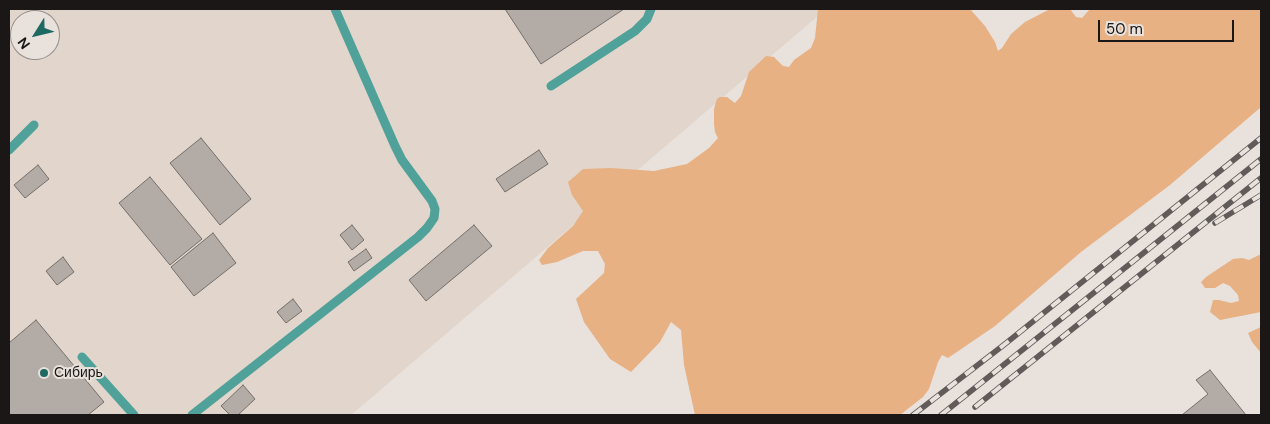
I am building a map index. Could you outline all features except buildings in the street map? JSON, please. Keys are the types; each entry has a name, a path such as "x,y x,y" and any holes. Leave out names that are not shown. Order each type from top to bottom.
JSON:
{"lane":[{"path":"192,415 418,236 434,218 435,209 432,201 402,160 335,9"},
{"path":"551,86 635,31 647,19 651,9"},
{"path":"9,150 34,125"},
{"path":"82,357 134,415"}],"shaded area":[{"path":"9,9 826,9 351,415 9,415"},
{"path":"818,9 970,9 985,26 998,51 1011,34 1025,22 1050,9 1070,9 1076,17 1082,18 1090,9 1261,9 1261,107 1170,185 1081,252 995,326 948,358 942,355 929,389 923,397 900,415 695,415 684,365 681,330 671,322 660,342 631,372 610,359 584,322 576,299 604,273 605,264 598,251 583,251 557,262 542,265 539,260 548,248 573,226 583,211 572,195 568,182 583,169 611,168 654,171 687,164 709,148 718,138 714,124 714,109 717,99 727,97 735,103 741,96 749,72 766,56 774,57 783,66 789,67 794,60 811,48 815,38"},
{"path":"1261,254 1261,312 1220,320 1210,312 1213,300 1231,303 1239,301 1238,295 1230,286 1223,283 1215,288 1205,288 1201,282 1233,259 1242,258 1249,260"},
{"path":"1261,327 1261,353 1252,342 1248,333"}],"railway":[{"path":"913,415 1005,344 1261,138"},
{"path":"941,415 1261,159"},
{"path":"975,407 1261,178"},
{"path":"1215,223 1261,195"}],"place":[{"name":"Сибирь","path":"44,373"}]}
